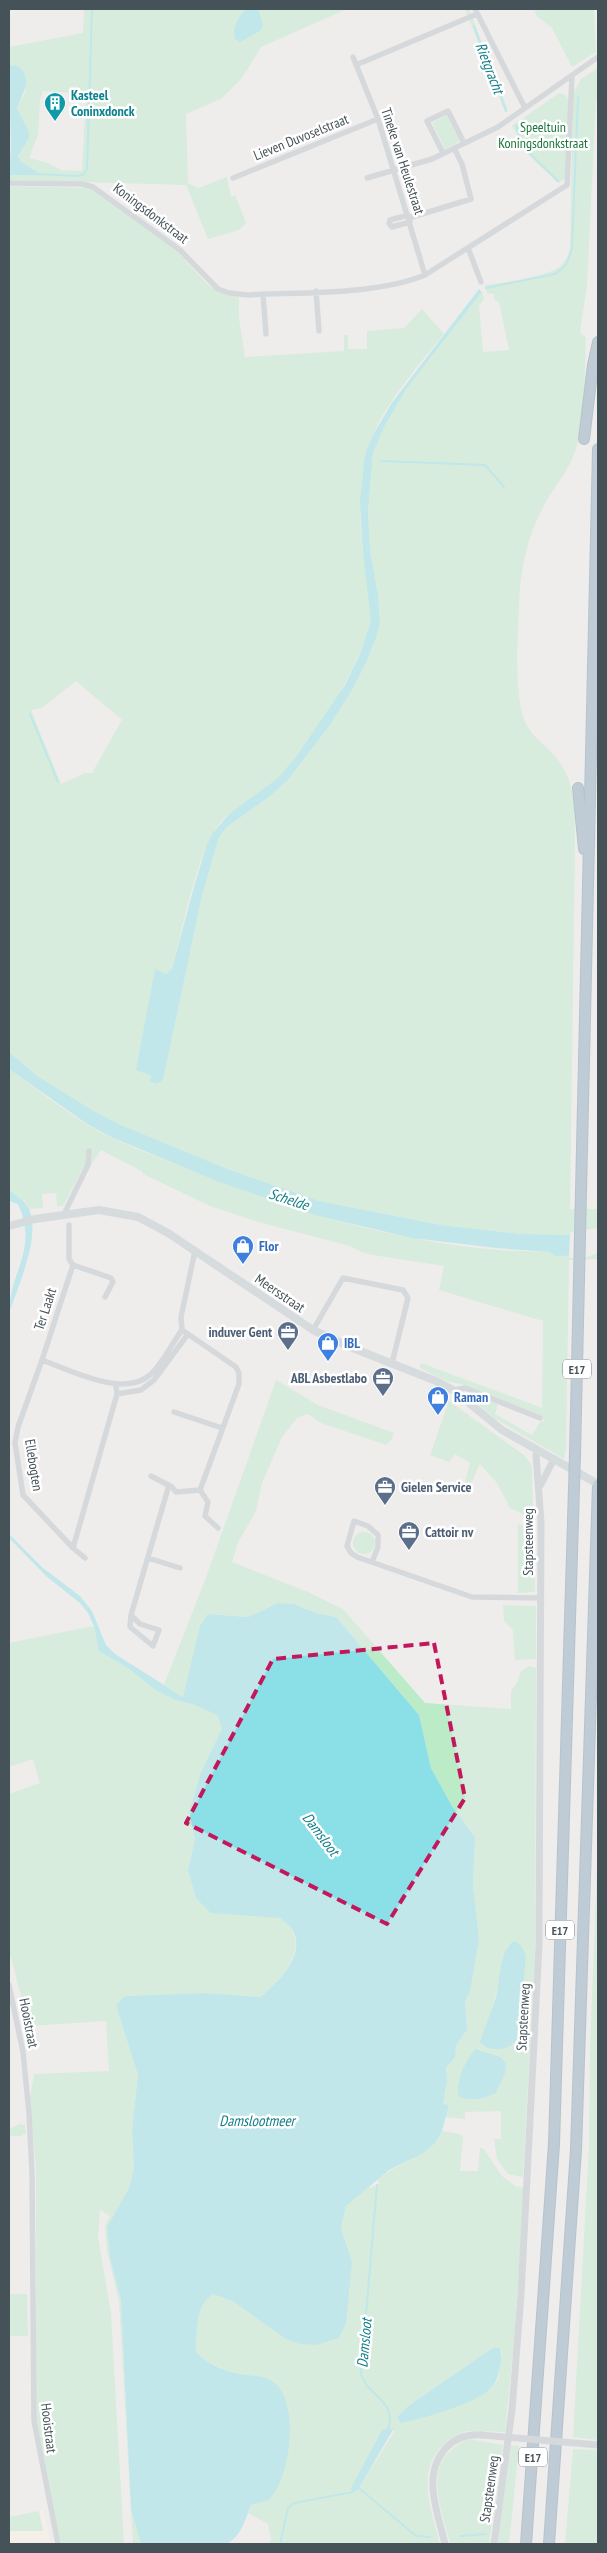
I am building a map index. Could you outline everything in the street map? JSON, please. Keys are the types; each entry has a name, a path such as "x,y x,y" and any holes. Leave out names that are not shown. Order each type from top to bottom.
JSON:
{"highway":[{"path":"584,439 593,365 598,342"},
{"name":"E17","path":"526,2544 554,2144 575,1454 598,449"},
{"path":"578,788 588,873"},
{"name":"E17","path":"550,2542 576,2150 598,1485"}],"main road":[{"name":"Meersstraat","path":"9,1225 64,1214 99,1210 126,1214 152,1224 313,1330 350,1347 424,1375 453,1390 502,1430 598,1485"}],"street":[{"path":"356,65 476,11 525,108"},
{"name":"Tineke van Heulestraat","path":"353,57 378,119 426,275"},
{"path":"367,178 395,171 444,154 498,127 598,57"},
{"name":"Koningsdonkstraat","path":"9,183 82,184 93,187 180,250 218,289 229,294 316,291 406,283 426,275 567,185 572,76"},
{"path":"444,154 427,121 448,111 464,143"},
{"name":"Lieven Duvoselstraat","path":"233,178 378,119"},
{"path":"409,218 471,199 462,164 454,148"},
{"path":"468,248 481,282"},
{"path":"316,291 319,331"},
{"path":"263,294 266,334"},
{"path":"64,1214 88,1165 89,1151"},
{"name":"Ter Laakt","path":"42,1360 73,1265 69,1259 69,1225"},
{"path":"42,1360 116,1386 139,1382 151,1374 182,1330 181,1318 195,1251"},
{"path":"73,1265 111,1278 112,1282 105,1298"},
{"path":"313,1330 343,1278 403,1290 408,1298 392,1363"},
{"path":"182,1330 236,1368 239,1373 239,1384 200,1490"},
{"path":"117,1394 140,1390 154,1380 188,1334"},
{"name":"Ellebogten","path":"42,1360 18,1427 15,1443 23,1495 73,1548 85,1558"},
{"path":"73,1548 117,1394 116,1386"},
{"name":"Meersstraat","path":"453,1390 465,1388 540,1418"},
{"path":"174,1412 222,1428"},
{"name":"Stapsteenweg","path":"494,2544 512,2410 521,2295 539,1945 541,1802 540,1487 537,1465 542,1453"},
{"name":"Stapsteenweg","path":"540,1487 554,1459"},
{"path":"151,1476 169,1485 176,1492"},
{"path":"131,1615 140,1624 160,1629 153,1646 130,1627 131,1615 169,1485"},
{"path":"162,1511 168,1497 176,1492 200,1490"},
{"path":"200,1490 208,1502 205,1516 218,1528"},
{"path":"372,1562 378,1547 378,1535 368,1526 354,1521 347,1546 357,1556 372,1562 472,1598 540,1598"},
{"path":"148,1558 180,1568"},
{"name":"Hooistraat","path":"9,1985 23,2052 31,2156 34,2421 58,2544"},
{"name":"Stapsteenweg","path":"445,2544 434,2494 434,2468 439,2456 458,2438 470,2434 598,2445"}],"highlighted area":[{"path":"434,1643 465,1798 387,1924 186,1823 273,1659"}],"shaded area":[{"path":"43,2510 51,2544 9,2544 9,2531 42,2531 39,2511"}],"green space":[{"path":"84,9 347,9 261,47 242,78 221,99 186,114 188,183 198,188 227,177 231,197 235,195 246,223 239,230 208,239 186,185 9,180 9,175 36,175 21,162 18,155 29,138 17,108 26,91 15,65 9,66 9,47 83,33","holes":["43,91 86,94 82,171 61,170 48,163 29,158 38,135 40,100"]},
{"path":"465,9 469,9 508,110 505,111"},
{"path":"534,9 594,9 596,52 572,67 552,28 537,16"},
{"path":"598,68 598,99 596,102 587,285 580,333 586,337 582,422 574,456 536,521 527,548 521,577 517,664 519,694 524,719 534,735 555,756 562,766 571,787 573,799 575,846 570,1209 598,1209 598,1230 569,1235 522,1234 441,1225 319,1201 225,1168 121,1125 92,1110 36,1075 9,1052 9,186 87,188 95,190 178,252 207,284 228,296 239,297 239,318 245,357 344,351 344,335 348,335 348,349 367,349 367,331 404,328 422,309 444,334 394,397 378,424 369,447 362,489 360,518 372,612 368,633 352,671 330,711 291,765 277,779 240,805 220,823 204,852 197,871 172,969 166,974 155,970 152,1076 157,1084 163,1080 202,896 219,837 227,827 269,797 288,780 330,725 351,692 376,638 380,623 378,595 370,550 368,512 373,453 384,427 407,388 482,292 484,299 479,306 483,352 509,350 499,302 494,299 494,294 487,293 485,285 543,274 558,268 567,257 570,248 573,94 581,79","holes":["76,681 122,720 92,773 85,773 61,784 31,710 42,708"]},
{"name":"Speeltuin Koningsdonkstraat","path":"559,93 564,94 569,99 566,178 558,183 529,155 512,126"},
{"path":"447,115 460,141 445,149 432,123"},
{"path":"9,1069 56,1104 86,1124 109,1136 231,1186 282,1204 386,1232 440,1243 546,1252 598,1250 598,1259 569,1260 566,1448 564,1459 494,1418 465,1393 498,1404 495,1414 532,1435 540,1422 544,1421 542,1416 461,1384 449,1382 420,1368 421,1363 542,1408 543,1321 439,1290 444,1266 364,1253 350,1246 262,1223 210,1206 143,1174 143,1172 101,1150 90,1166 82,1170 63,1206 57,1206 56,1193 42,1194 43,1208 29,1209 25,1202 9,1190"},
{"path":"276,1380 318,1405 394,1433 386,1445 321,1423 308,1414 297,1418 282,1437 262,1483 256,1511 238,1543 232,1562 308,1592 343,1609 425,1703 511,1709 511,1691 517,1683 521,1671 529,1666 536,1668 535,1948 523,2177 508,2174 497,2159 494,2139 501,2139 501,2111 465,2112 465,2119 446,2117 449,2105 443,2104 447,2082 446,2068 454,2057 456,2045 467,2030 465,2001 470,1992 479,1940 473,1885 475,1837 452,1806 431,1768 419,1715 336,1617 316,1613 294,1604 278,1603 248,1617 208,1614 184,1697 164,1685 208,1572","holes":["508,1945 526,1956 519,2035 495,2050 482,2045 481,2039 490,2018","477,2049 501,2057 506,2063 505,2074 496,2093 468,2100"]},
{"path":"449,1401 524,1455 532,1466 533,1519 510,1508 497,1483 480,1464 470,1486 465,1482 470,1463 455,1454 449,1462 430,1455"},
{"path":"518,1524 534,1531 535,1592 518,1593"},
{"path":"364,1532 372,1535 375,1543 372,1551 364,1554 356,1551 353,1543 356,1535"},
{"path":"503,1605 536,1606 536,1659 515,1660 513,1630 504,1621"},
{"path":"94,1626 100,1651 128,1668 157,1691 175,1700 192,1704 217,1715 222,1728 200,1775 189,1812 195,1839 188,1870 262,1915 282,1919 291,1929 295,1939 295,1950 285,1971 269,1990 260,1997 205,1993 125,1996 118,2012 138,2075 132,2129 134,2167 129,2188 107,2227 110,2258 121,2300 131,2506 119,2301 107,2251 105,2226 110,2216 100,2210 98,2237 111,2313 124,2544 61,2544 43,2464 36,2420 36,2169 30,2098 34,2074 109,2071 106,2021 29,2026 9,1950 9,1794 40,1783 33,1759 9,1767 9,1643"},
{"path":"598,1840 598,2440 573,2437 589,2147 590,2048"},
{"path":"20,2124 25,2125 26,2133 21,2136 9,2136 9,2129"},
{"path":"442,2131 459,2134 463,2137 460,2171 478,2171 480,2148 483,2148 502,2176 515,2186 524,2188 515,2331 505,2432 470,2431 463,2433 446,2442 435,2456 430,2468 428,2493 440,2544 268,2544 271,2540 268,2524 248,2513 250,2506 264,2501 290,2435 287,2405 261,2376 226,2370 210,2363 196,2352 200,2312 207,2299 213,2294 234,2302 284,2338 352,2261 341,2229 346,2206 369,2186 370,2188 380,2183 377,2180 385,2174 421,2153 436,2140","holes":["494,2347 499,2348 502,2353 498,2379 491,2389 445,2410 401,2423 397,2417 408,2406","394,2428 394,2432 358,2490 352,2493"]},
{"path":"9,2294 27,2294 28,2336 9,2336"},
{"path":"469,2439 503,2445 489,2544 450,2544 439,2499 437,2485 439,2471 444,2459 453,2448"},
{"path":"511,2445 519,2446 509,2544 497,2544"},
{"path":"573,2449 598,2450 598,2544 565,2544"},
{"path":"131,2510 141,2544 133,2544"},
{"path":"39,2511 43,2531 9,2531 9,2517"}],"water":[{"path":"246,9 258,9 263,25 260,31 240,42 235,39 235,27 240,15"},
{"path":"15,65 25,74 26,85 17,108 29,132 29,138 18,156 21,162 37,172 36,175 9,175 11,146 9,66"},
{"path":"479,289 482,292 407,388 384,427 373,453 368,512 370,550 378,595 380,623 365,665 351,692 330,725 288,780 269,797 227,827 219,837 202,896 163,1080 157,1084 149,1081 152,1076 136,1070 155,969 166,974 172,969 195,883 212,834 230,813 278,778 296,757 345,685 360,654 371,621 362,542 360,501 365,455 373,435 391,404"},
{"name":"Schelde","path":"9,1052 36,1075 92,1110 121,1125 225,1168 319,1201 441,1225 522,1234 569,1235 598,1230 586,1255 555,1256 549,1252 412,1238 315,1215 219,1182 111,1137 87,1124 9,1069"},
{"path":"9,1190 24,1202 30,1212 32,1226 28,1257 9,1314 10,1299 24,1248 25,1235 24,1220 18,1204 9,1201"},
{"name":"Damslootmeer","path":"9,1534 43,1568 80,1596 92,1611 106,1645 115,1654 183,1697 200,1626 208,1614 248,1617 278,1603 294,1604 316,1613 336,1617 419,1715 431,1768 452,1806 475,1837 473,1885 479,1940 470,1992 465,2001 467,2030 456,2045 455,2057 446,2068 447,2082 443,2104 449,2105 442,2131 435,2143 423,2153 389,2170 346,2206 341,2229 352,2261 346,2323 339,2338 316,2345 300,2344 284,2338 234,2302 213,2294 207,2299 200,2312 196,2352 220,2368 233,2373 264,2377 273,2382 281,2391 287,2404 290,2420 288,2456 278,2486 269,2499 250,2506 239,2533 226,2544 141,2544 131,2510 121,2300 110,2258 107,2227 129,2188 134,2167 132,2129 138,2075 117,2004 125,1996 205,1993 260,1997 275,1984 289,1967 294,1957 296,1937 291,1928 280,1918 211,1913 196,1898 188,1870 195,1839 189,1812 200,1775 222,1728 217,1715 192,1704 175,1700 157,1691 128,1668 99,1651 94,1626 88,1613 80,1603 46,1576 9,1538"},
{"path":"514,1941 521,1945 526,1956 519,2035 507,2047 501,2049 490,2048 480,2042 496,1997 505,1951"},
{"path":"476,2049 501,2057 506,2063 505,2074 496,2093 482,2098 463,2098 459,2096 458,2085 465,2064"},
{"path":"494,2347 499,2348 501,2353 500,2367 495,2383 484,2394 462,2405 401,2423 397,2417 408,2406"},
{"path":"394,2428 358,2490 352,2493 351,2488 382,2430"}],"pier":[{"path":"598,1228 598,1253 587,1257 569,1258 570,1232"}],"waterway":[{"path":"35,174 78,176 84,174 87,169 92,9"},
{"name":"Rietgracht","path":"474,26 506,111"},
{"path":"486,288 555,274 562,269 568,260 572,248 578,97"},
{"path":"516,125 523,147 558,181"},
{"path":"381,461 485,465 504,487"},
{"path":"30,714 58,782"},
{"name":"Damsloot","path":"377,2185 361,2374 370,2389 386,2406 390,2422 387,2432"},
{"path":"360,2489 416,2536 430,2537"},
{"name":"Damsloot","path":"280,2544 288,2508 294,2503 353,2492"},
{"path":"460,2536 486,2534"}],"place":[{"name":"Kasteel Coninxdonck","path":"55,122"},
{"name":"Flor","path":"243,1265"},
{"name":"induver Gent","path":"288,1351"},
{"name":"IBL","path":"328,1362"},
{"name":"ABL Asbestlabo","path":"383,1397"},
{"name":"Raman","path":"438,1416"},
{"name":"Gielen Service","path":"385,1506"},
{"name":"Cattoir nv","path":"409,1551"}]}
